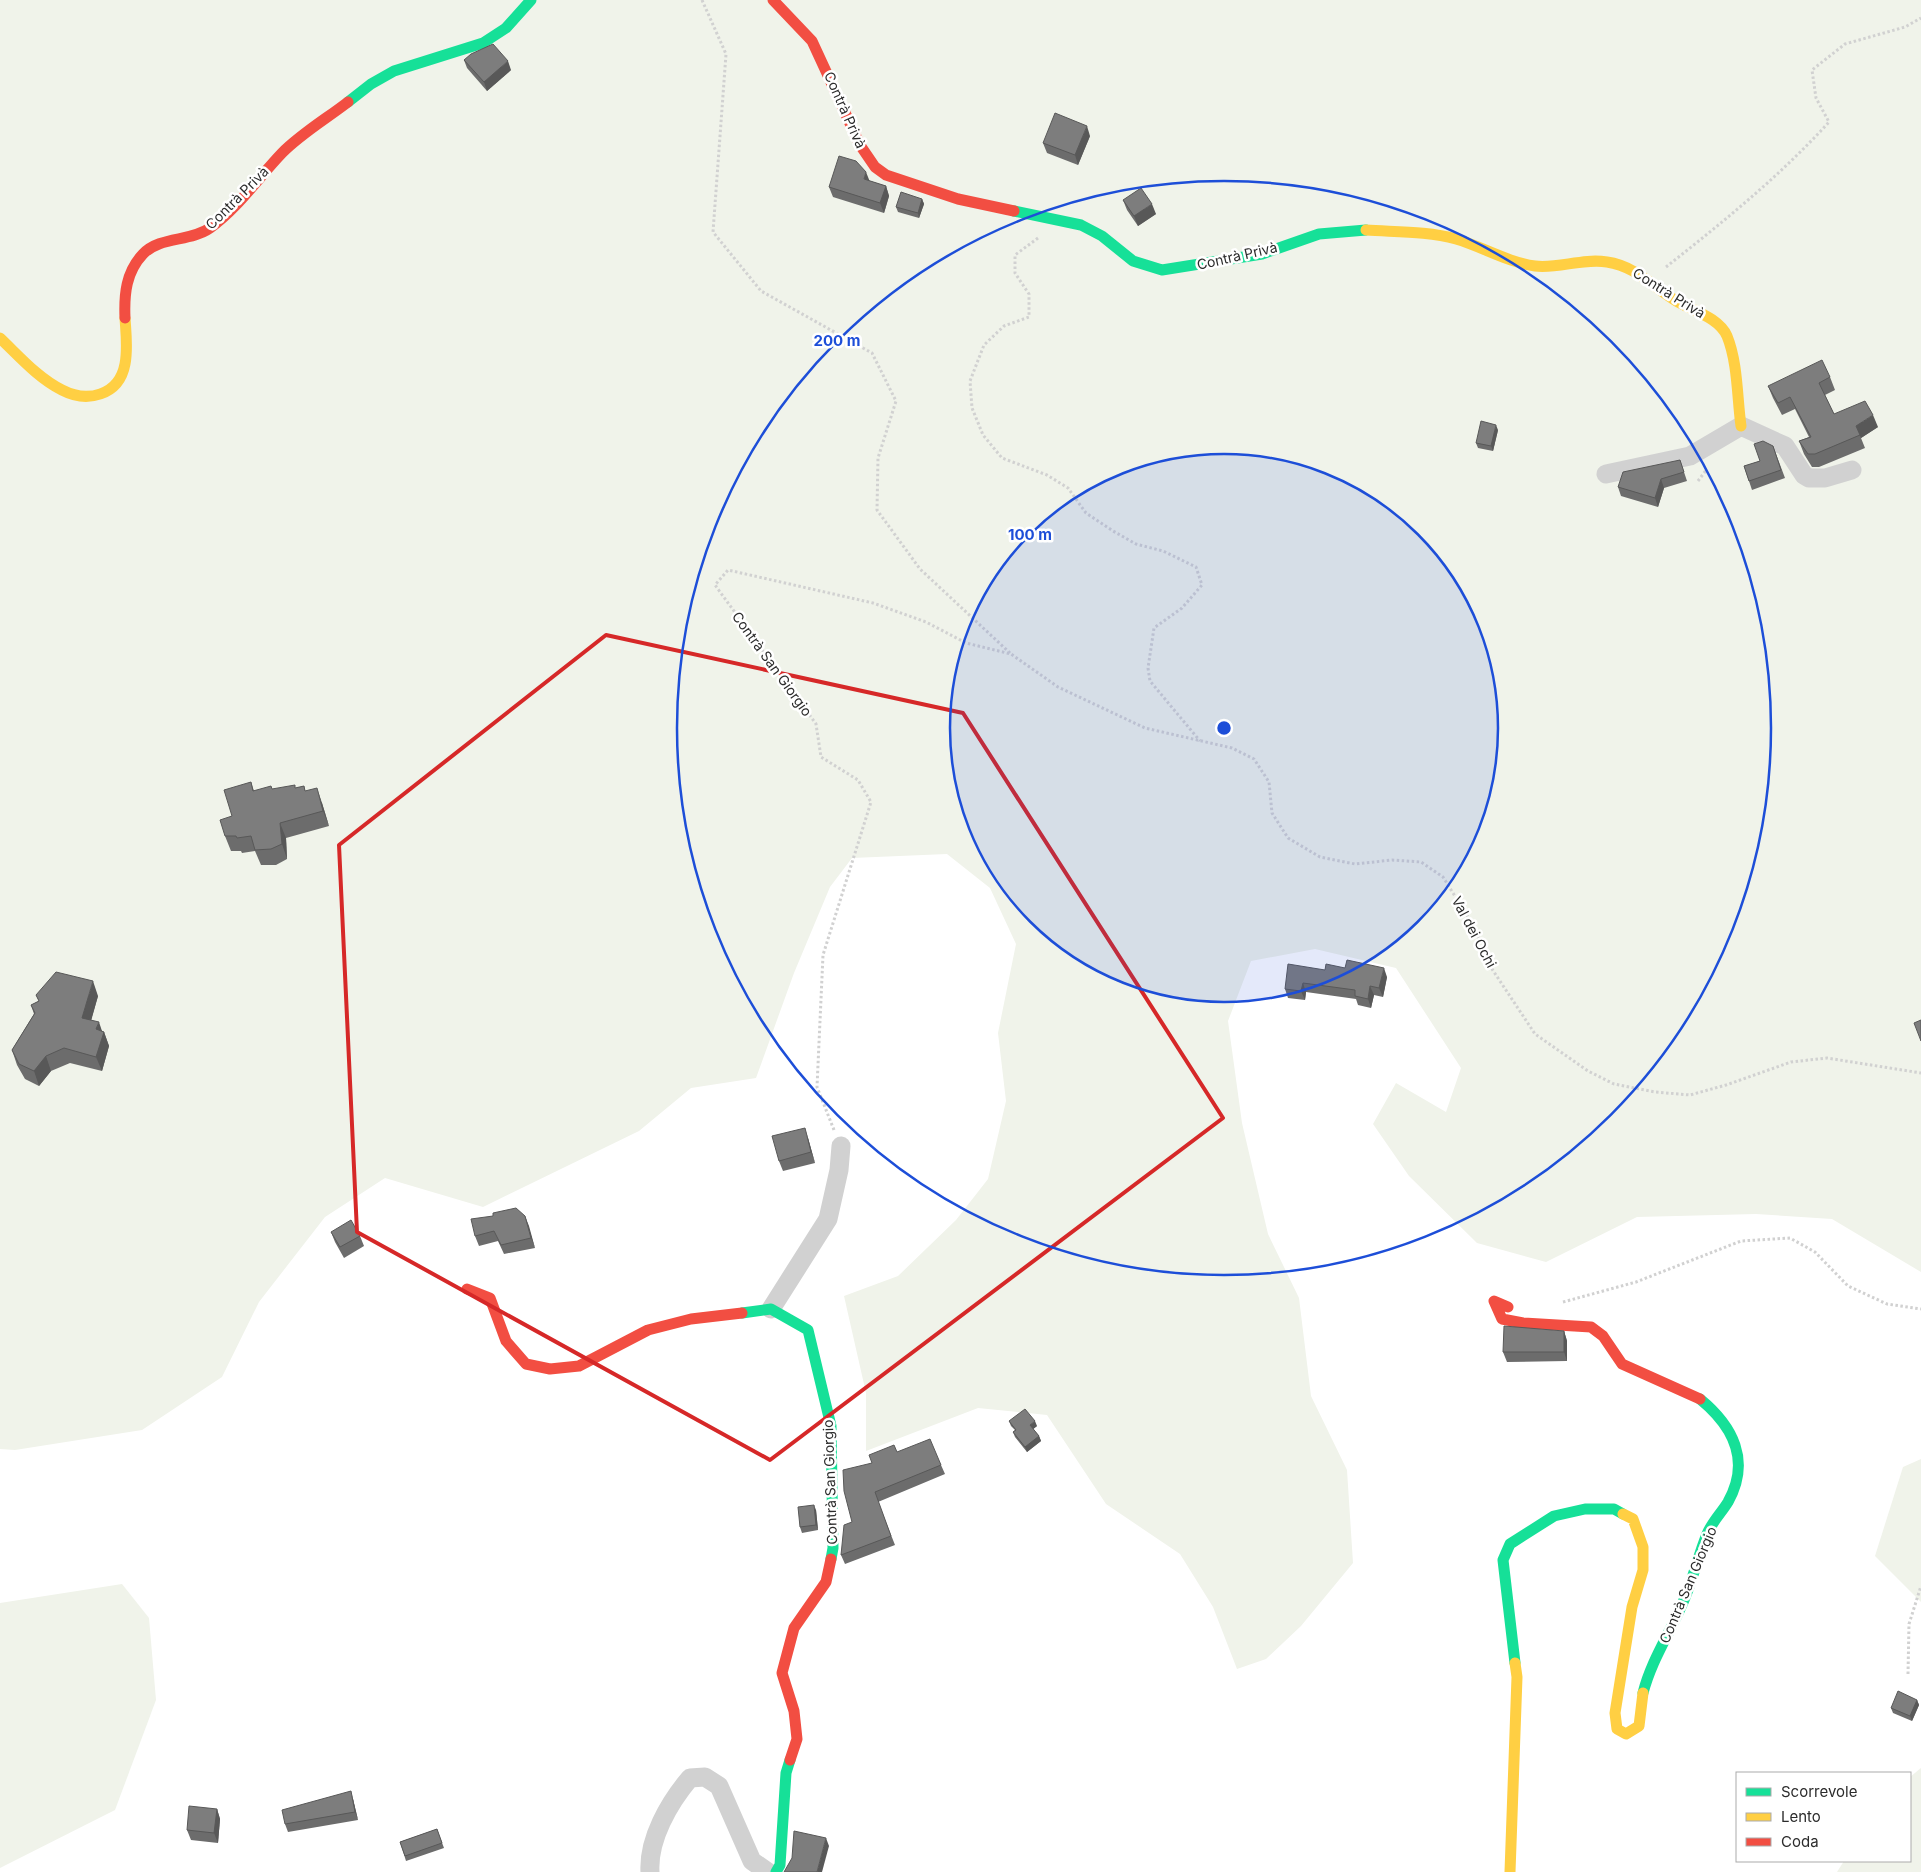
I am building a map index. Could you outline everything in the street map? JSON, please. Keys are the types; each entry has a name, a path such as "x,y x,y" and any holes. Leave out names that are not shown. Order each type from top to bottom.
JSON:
{"street":[{"name":"Contrà Privà","path":"0,338 55,386 70,394 85,397 103,394 122,377 126,363 126,287 132,266 145,252 154,246 193,236 210,228 282,153 380,78 408,64 472,48 498,35 531,0"},
{"name":"Contrà Privà","path":"773,0 812,41 821,56 860,145 875,167 902,181 958,199 1081,225 1102,236 1133,261 1152,269 1175,270 1262,254 1319,234 1366,230 1427,234 1455,239 1514,261 1537,266 1589,260 1609,262 1628,268 1650,280 1677,301 1707,316 1726,334 1731,349 1741,426"},
{"path":"1606,474 1690,456 1741,426 1785,446 1806,477 1816,479 1852,470"},
{"path":"467,1289 490,1298 506,1341 526,1364 550,1369 579,1366 648,1330 691,1319 771,1309 828,1219 839,1170 841,1146"},
{"name":"Contrà San Giorgio","path":"1508,1306 1494,1301 1502,1319 1523,1323 1591,1327 1603,1336 1622,1364 1700,1399 1720,1416 1737,1447 1738,1478 1728,1501 1708,1531 1681,1608 1649,1668 1641,1700 1639,1726 1626,1734 1617,1729 1615,1713 1632,1607 1644,1570 1643,1547 1633,1519 1614,1509 1585,1509 1554,1516 1510,1544 1503,1560 1508,1617 1518,1677 1510,1872"},
{"name":"Contrà San Giorgio","path":"771,1309 808,1330 831,1426 833,1510 832,1548 826,1582 794,1628 782,1673 794,1710 797,1739 786,1773 780,1865 776,1872"},
{"path":"650,1872 649,1856 675,1797 690,1778 705,1778 719,1786 752,1861 768,1872"}],"path":[{"path":"702,0 726,54 713,232 761,291 872,353 896,401 878,458 877,510 920,568 1011,654"},
{"path":"1650,280 1725,220 1803,150 1829,122 1816,98 1812,70 1845,44 1905,27 1921,18"},
{"path":"1043,235 1015,256 1015,273 1029,294 1029,317 1004,326 984,345 970,381 972,408 983,435 1002,458 1048,474 1068,488 1086,512 1136,544 1164,551 1196,567 1202,585 1182,608 1154,628 1148,668 1150,681 1200,741"},
{"name":"Contrà San Giorgio","path":"841,1146 816,1087 822,955 871,802 858,780 822,756 816,724 715,585 728,570 873,603 926,622 966,643 1011,654 1058,687 1144,728 1200,741"},
{"name":"Val dei Ochi","path":"1200,741 1232,748 1254,759 1269,782 1272,813 1288,838 1320,857 1355,864 1392,860 1421,862 1443,877 1473,925 1492,969 1535,1034 1588,1071 1614,1084 1655,1092 1690,1094 1726,1085 1791,1062 1826,1058 1921,1073"},
{"path":"1559,1303 1636,1282 1741,1241 1790,1238 1815,1252 1848,1286 1887,1304 1921,1308"},
{"path":"1908,1674 1909,1624 1921,1586"}],"highlighted area":[{"path":"606,635 963,713 1223,1118 770,1460 357,1232 339,845"}],"shaded area":[{"path":"0,0 1921,0 1921,1272 1832,1219 1756,1214 1637,1217 1546,1262 1477,1243 1409,1176 1373,1124 1396,1083 1446,1112 1461,1068 1396,968 1315,949 1251,961 1228,1021 1242,1123 1268,1234 1299,1298 1311,1396 1347,1470 1353,1563 1301,1626 1266,1659 1237,1669 1213,1607 1180,1554 1106,1504 1047,1415 978,1408 866,1451 866,1393 844,1296 898,1276 956,1220 988,1179 1006,1101 998,1033 1016,944 990,888 947,854 852,858 830,887 794,973 756,1078 691,1088 639,1131 483,1207 385,1178 325,1217 259,1302 222,1377 142,1430 15,1450 0,1449"},
{"path":"1921,1459 1921,1602 1875,1556 1903,1467"},
{"path":"122,1584 149,1618 156,1700 115,1810 0,1868 0,1603"},
{"path":"1921,1768 1921,1872 1837,1872 1843,1862 1911,1862 1911,1776"}],"building":[{"path":"493,44 508,61 484,82 464,60 471,54"},
{"path":"1055,113 1087,126 1075,155 1043,143"},
{"path":"839,156 856,161 866,172 864,179 886,186 880,203 829,187"},
{"path":"1141,188 1152,204 1134,216 1123,200"},
{"path":"901,192 922,199 918,213 896,207"},
{"path":"1822,360 1830,377 1819,383 1834,414 1865,401 1873,415 1856,426 1860,435 1815,454 1808,454 1799,441 1811,437 1790,397 1778,403 1768,386"},
{"path":"1481,421 1496,425 1491,446 1476,443"},
{"path":"1763,441 1773,446 1781,470 1749,481 1744,466 1760,461 1754,444"},
{"path":"1680,460 1684,472 1661,479 1655,498 1618,487 1623,472"},
{"path":"251,782 253,791 271,786 272,789 295,785 295,788 304,786 305,791 317,788 323,811 280,823 282,844 271,849 255,850 251,836 237,838 236,836 225,836 220,820 232,816 224,790"},
{"path":"1347,960 1384,968 1379,988 1370,986 1368,999 1355,996 1355,990 1303,983 1301,991 1285,989 1288,964 1325,970 1326,964 1345,968"},
{"path":"56,972 93,981 82,1018 99,1022 96,1029 104,1032 96,1057 64,1048 46,1056 34,1071 19,1064 12,1050 35,1013 31,1005 39,1001 36,995"},
{"path":"1921,1020 1921,1041 1914,1023"},
{"path":"805,1128 811,1152 779,1161 772,1136"},
{"path":"516,1208 525,1216 531,1238 501,1245 494,1231 475,1236 471,1219 493,1216 493,1213"},
{"path":"351,1220 360,1236 340,1247 331,1232"},
{"path":"1504,1326 1564,1331 1564,1352 1503,1352"},
{"path":"1025,1409 1035,1421 1030,1425 1039,1436 1025,1447 1013,1432 1016,1430 1009,1421"},
{"path":"930,1439 941,1465 875,1492 891,1536 841,1555 844,1525 852,1522 844,1491 843,1470 872,1463 869,1455 894,1445 897,1452"},
{"path":"814,1505 816,1525 800,1527 798,1507"},
{"path":"1898,1691 1917,1700 1910,1716 1891,1708"},
{"path":"351,1791 355,1812 285,1824 282,1810"},
{"path":"189,1806 217,1809 214,1833 187,1830"},
{"path":"437,1829 442,1843 405,1856 400,1842"},
{"path":"794,1831 826,1838 817,1872 784,1872 792,1858"}],"traffic: fast":[{"path":"348,102 371,84 394,71 483,43 506,28 531,0"},
{"path":"1014,211 1081,225 1102,236 1133,261 1162,270 1262,254 1319,234 1366,230"},
{"path":"742,1313 771,1309 808,1330 831,1426 833,1548 831,1559"},
{"path":"1643,1693 1655,1660 1684,1600 1707,1534 1728,1502 1735,1487 1738,1472 1735,1445 1729,1433 1712,1409 1700,1399"},
{"path":"1515,1663 1503,1560 1510,1544 1554,1516 1585,1509 1614,1509 1623,1514"},
{"path":"776,1872 780,1865 786,1773 790,1760"}],"traffic: slow":[{"path":"1366,230 1445,236 1466,242 1505,258 1535,266 1544,267 1598,261 1617,264 1627,268 1678,302 1706,316 1723,330 1731,346 1737,381 1741,426"},
{"path":"0,338 29,366 53,385 72,394 91,396 109,390 122,375 126,353 125,318"},
{"path":"1623,1514 1633,1519 1643,1547 1643,1570 1632,1607 1615,1713 1617,1729 1626,1734 1639,1726 1643,1693"},
{"path":"1510,1872 1517,1677 1515,1663"}],"traffic: jam":[{"path":"773,0 812,41 860,145 875,167 886,175 958,199 1014,211"},
{"path":"125,318 127,284 133,268 143,254 158,244 193,235 210,228 239,202 282,153 348,102"},
{"path":"467,1289 490,1298 506,1341 526,1364 550,1369 579,1366 648,1330 691,1319 742,1313"},
{"path":"1508,1307 1494,1301 1502,1319 1523,1323 1591,1327 1603,1336 1622,1364 1700,1399"},
{"path":"790,1760 797,1739 794,1711 782,1673 794,1628 826,1582 831,1559"}]}
